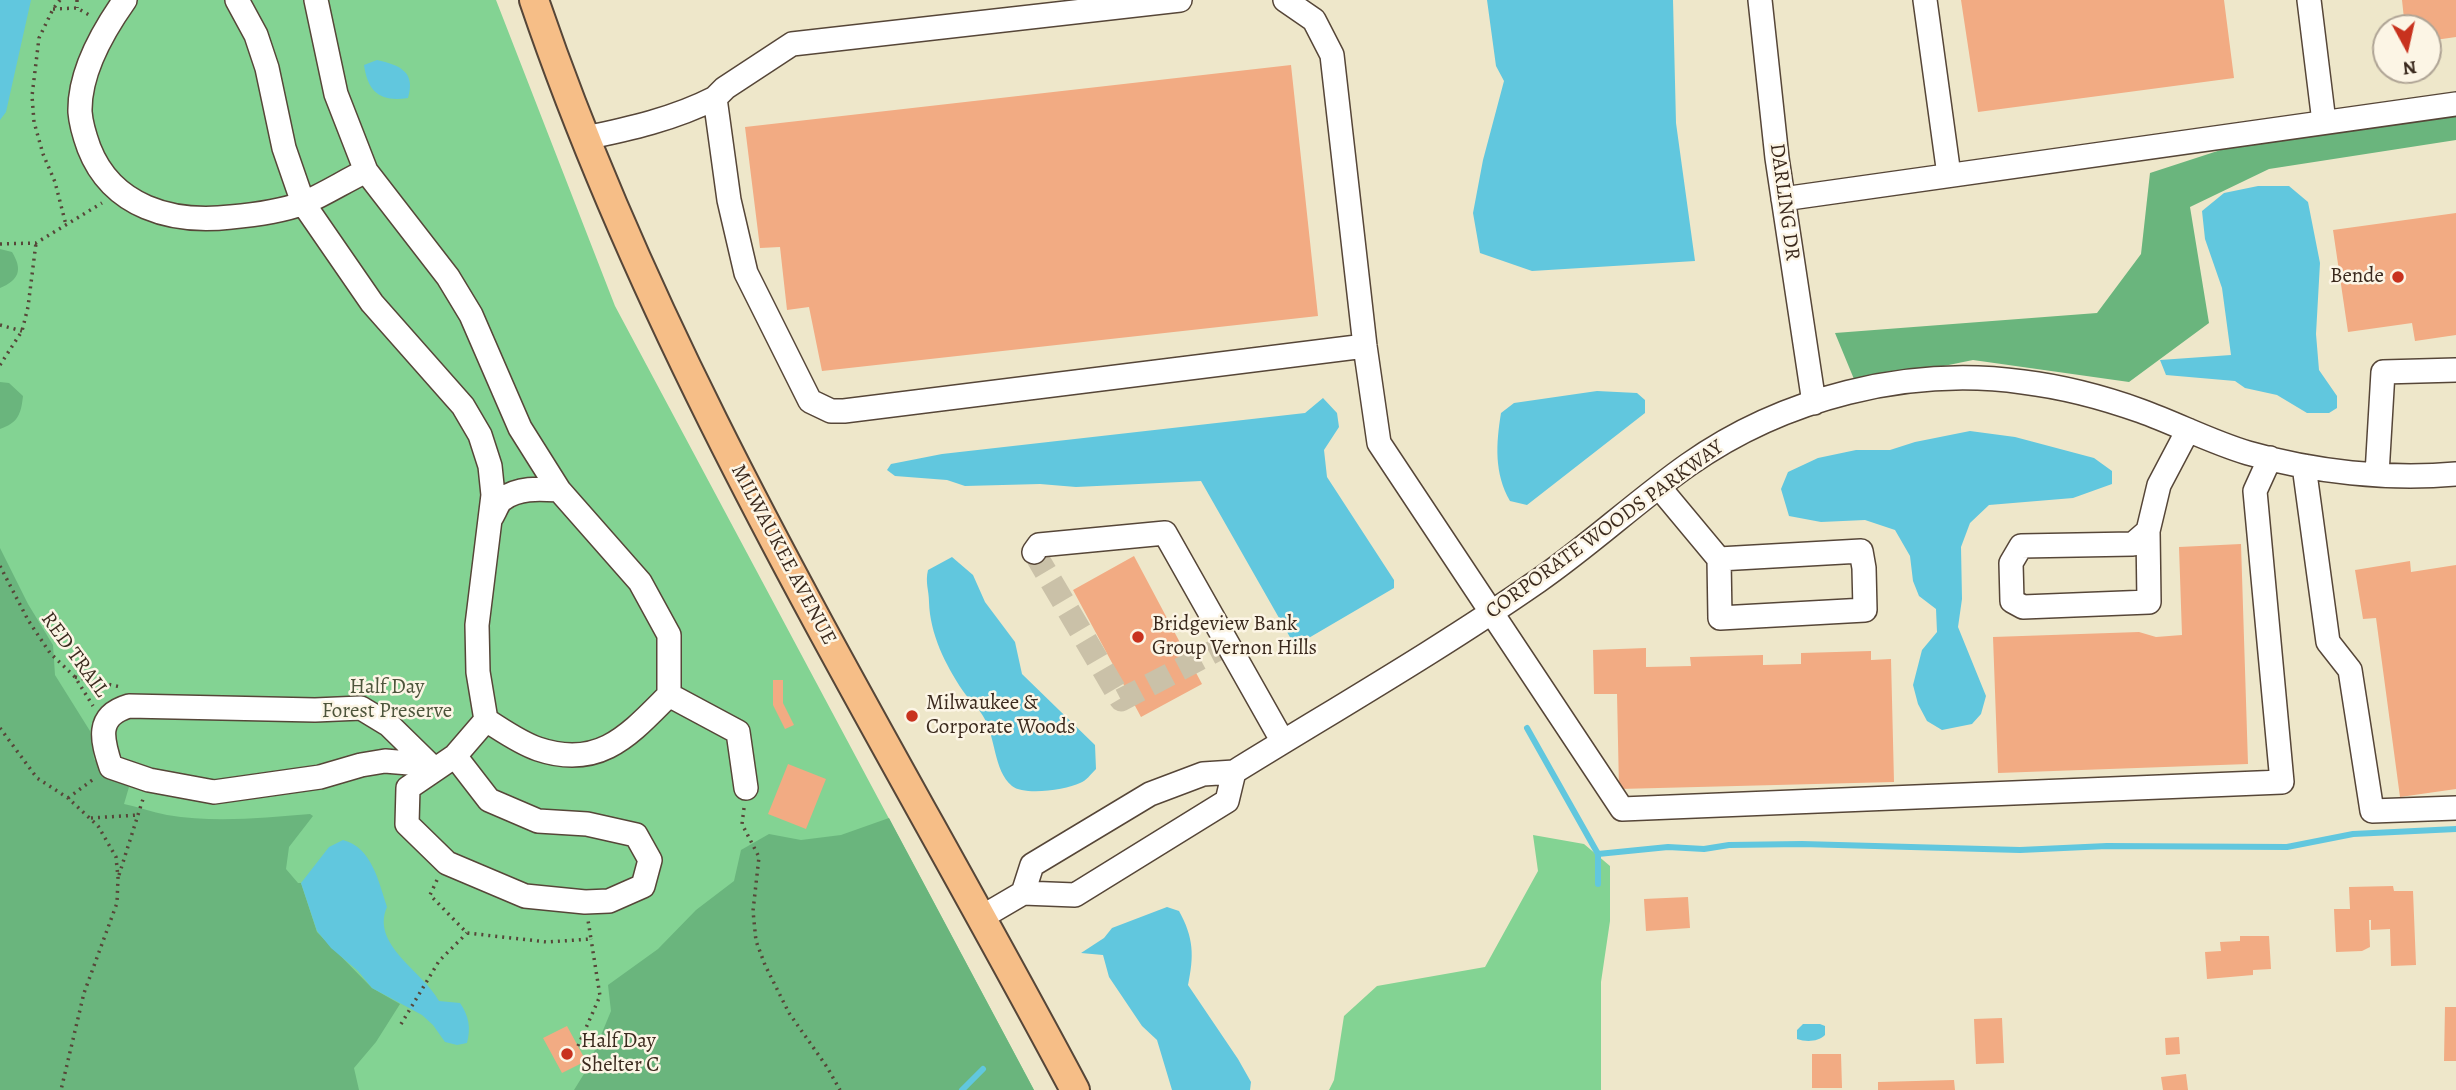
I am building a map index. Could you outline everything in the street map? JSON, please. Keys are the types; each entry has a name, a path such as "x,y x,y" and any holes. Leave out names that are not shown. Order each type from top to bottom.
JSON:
{"main road":[{"name":"MILWAUKEE AVENUE","path":"534,0 585,138 642,273 699,397 823,631 1075,1090"}],"street":[{"path":"125,0 107,27 87,75 80,112 84,134 103,176 138,205 163,213 199,218 229,218 303,203 366,171"},
{"path":"237,0 256,35 267,68 284,148 303,203 372,303 463,406 480,435 490,466 493,495 477,625 478,671 486,720"},
{"path":"316,0 336,94 366,171 441,268 471,314 520,428 559,490 640,582 669,635 669,695 628,736 606,748 580,756 537,749 486,720"},
{"path":"585,138 633,128 694,109 715,98 725,88 792,44 1180,0"},
{"path":"1285,0 1314,20 1332,55 1365,346 1379,443 1622,809 2282,782 2255,491 2270,458"},
{"name":"DARLING DR","path":"1760,0 1783,199 1815,403"},
{"path":"1925,0 1949,175"},
{"path":"2309,0 2324,122"},
{"path":"715,98 729,200 746,273 810,401 831,411 1365,346"},
{"path":"1783,199 2456,104"},
{"path":"2377,474 2383,372 2456,370"},
{"name":"CORPORATE WOODS PARKWAY","path":"1023,893 1032,865 1150,794 1203,774 1234,772 1492,612 1590,542 1689,464 1724,442 1781,415 1815,403 1875,387 1921,380 1953,378 2019,381 2077,390 2141,411 2247,453 2304,466 2401,476 2456,474"},
{"path":"2148,531 2133,544 2021,546 2011,563 2012,600 2023,607 2149,602 2148,531 2159,485 2188,430"},
{"path":"2304,466 2328,642 2350,670 2372,811 2456,808"},
{"path":"1659,487 1718,559 1720,618 1865,610 1864,568 1860,551 1718,559"},
{"path":"490,521 502,499 538,489 559,490"},
{"path":"1034,552 1039,545 1165,533 1283,742"},
{"path":"669,695 738,732 746,788"},
{"path":"129,706 315,710 361,708 389,725 434,769 385,761 320,777 214,792 149,780 111,767 102,732 104,725 117,710 129,706"},
{"path":"455,756 489,800 538,821 587,824 636,835 650,860 643,886 609,901 585,902 525,896 447,863 407,824 408,788 455,756 486,720"},
{"path":"982,917 1023,893 1075,895 1227,801 1234,772"}],"path":[{"path":"60,0 39,38 32,96 34,122 43,155 55,182 66,225"},
{"path":"77,0 77,8"},
{"path":"53,9 77,8 107,27"},
{"path":"0,244 36,243 120,191"},
{"path":"0,365 22,331 28,307 36,243"},
{"path":"0,325 22,331"},
{"name":"RED TRAIL","path":"0,566 28,621 50,653 75,677 104,725"},
{"path":"0,728 37,778 68,798 97,826 116,857 117,904 84,993 61,1090"},
{"path":"68,798 111,767"},
{"path":"118,878 149,780"},
{"path":"746,788 742,824 759,857 753,911 757,941 765,965 789,1013 827,1066 840,1090"},
{"path":"89,818 138,815"},
{"path":"447,863 430,895 467,933 547,942 591,939"},
{"path":"578,1046 600,996 585,902"},
{"path":"401,1024 439,961 467,933"}],"green space":[{"name":"Half Day Forest Preserve","path":"0,0 496,0 615,306 1034,1090 0,1090"},
{"path":"2456,109 2456,140 2269,169 2190,207 2209,323 2129,382 1973,360 1856,384 1835,333 2097,313 2141,254 2150,173 2282,130"},
{"path":"0,249 12,252 18,269 15,278 0,288"},
{"path":"0,382 9,383 23,396 18,417 0,429"},
{"path":"0,548 28,604 53,645 55,675 90,731 94,759 107,775 129,787 124,804 167,815 203,819 313,816 289,847 286,869 301,883 317,932 372,988 400,1004 376,1042 354,1068 359,1090 0,1090"},
{"path":"889,818 1034,1090 574,1090 587,1069 611,1011 608,985 658,949 696,910 734,881 741,850 769,834 801,840 841,835"},
{"path":"1533,835 1584,844 1610,866 1610,921 1601,982 1601,1090 1329,1090 1334,1080 1344,1016 1377,986 1485,967 1538,871"}],"water":[{"path":"0,0 31,0 6,112 0,120"},
{"path":"1487,0 1673,0 1676,123 1695,261 1532,271 1480,253 1473,213 1483,160 1504,81 1496,66"},
{"path":"377,60 393,64 404,71 410,82 408,98 390,98 377,94 369,83 364,65"},
{"path":"2258,186 2289,186 2308,202 2320,263 2316,334 2319,370 2337,396 2337,408 2329,413 2307,413 2277,395 2245,388 2235,381 2166,375 2160,360 2231,355 2222,288 2205,239 2202,211 2224,193"},
{"path":"1597,391 1637,393 1645,400 1645,413 1527,505 1510,501 1499,469 1498,436 1501,413 1514,403"},
{"path":"1323,398 1337,413 1339,427 1324,450 1327,477 1394,580 1394,588 1295,646 1201,481 1076,487 1040,484 965,486 947,480 895,476 887,470 891,464 942,454 1305,413"},
{"path":"1970,431 2015,437 2094,458 2112,471 2112,484 2073,498 1989,505 1970,523 1961,547 1962,599 1958,627 1986,696 1981,714 1972,724 1942,730 1927,721 1918,704 1913,685 1922,650 1937,632 1936,609 1919,596 1913,581 1910,556 1895,530 1865,520 1821,522 1789,516 1781,489 1788,472 1818,458 1856,450 1890,450"},
{"path":"952,557 973,575 985,602 1015,642 1022,674 1095,745 1096,769 1082,782 1065,788 1026,791 1012,786 1001,771 987,724 950,670 932,626 928,570"},
{"path":"343,840 361,850 373,867 387,907 384,921 392,946 439,1001 460,1003 468,1022 467,1043 457,1045 445,1042 422,1015 372,988 317,931 301,883 329,847"},
{"path":"1167,907 1179,911 1190,939 1192,956 1188,985 1238,1059 1251,1082 1250,1090 1172,1090 1157,1040 1142,1026 1109,977 1103,955 1081,953 1104,938 1112,928"},
{"path":"1803,1024 1825,1026 1825,1035 1812,1041 1797,1039 1797,1030"}],"building":[{"path":"1961,0 2224,0 2234,78 1978,112"},
{"path":"2402,0 2456,0 2456,37 2442,39 2442,14 2404,14"},
{"path":"1291,65 1318,316 822,371 809,307 787,310 780,247 760,248 745,127"},
{"name":"Bende","path":"2456,213 2456,335 2415,341 2412,323 2348,332 2333,230"},
{"path":"2241,544 2248,764 1998,773 1993,637 2139,632 2156,637 2182,635 2179,547"},
{"name":"Bridgeview Bank Group Vernon Hills","path":"1134,556 1202,684 1141,717 1073,590"},
{"path":"2410,561 2411,572 2456,565 2456,789 2400,797 2376,618 2363,619 2355,570"},
{"path":"1646,648 1646,667 1691,666 1690,657 1763,655 1763,665 1801,664 1801,653 1871,651 1871,660 1891,659 1894,782 1619,789 1617,694 1594,694 1593,650"},
{"path":"773,680 783,680 783,703 794,725 785,729 773,705"},
{"path":"788,764 826,779 806,829 768,814"},
{"path":"2393,886 2394,891 2413,891 2416,965 2391,966 2390,929 2371,930 2371,920 2370,947 2362,951 2336,952 2334,909 2350,909 2349,887"},
{"path":"1688,897 1690,928 1646,931 1644,899"},
{"path":"2240,936 2269,936 2271,969 2253,970 2253,975 2207,979 2205,952 2221,951 2220,942 2240,941"},
{"path":"2445,1007 2456,1007 2456,1061 2444,1061"},
{"path":"2002,1018 2004,1063 1976,1064 1974,1019"},
{"name":"Half Day Shelter C","path":"567,1026 586,1061 562,1073 543,1038"},
{"path":"2179,1037 2180,1054 2166,1055 2165,1038"},
{"path":"1812,1054 1841,1054 1842,1088 1812,1088"},
{"path":"2186,1074 2188,1090 2163,1090 2161,1077"},
{"path":"1954,1080 1955,1090 1878,1090 1878,1082"}],"waterway":[{"path":"1527,728 1598,854 1598,884"},
{"path":"1598,854 1668,847 1704,849 1729,845 1802,844 2020,850 2107,846 2287,847 2353,834 2456,829"},
{"path":"962,1090 983,1069"}],"tunnel":[{"path":"1034,552 1121,700 1228,644"}],"place":[{"name":"Bende","path":"2398,277"},
{"name":"Bridgeview Bank Group Vernon Hills","path":"1138,637"},
{"name":"Milwaukee & Corporate Woods","path":"912,716"},
{"name":"Half Day Shelter C","path":"567,1054"}]}
